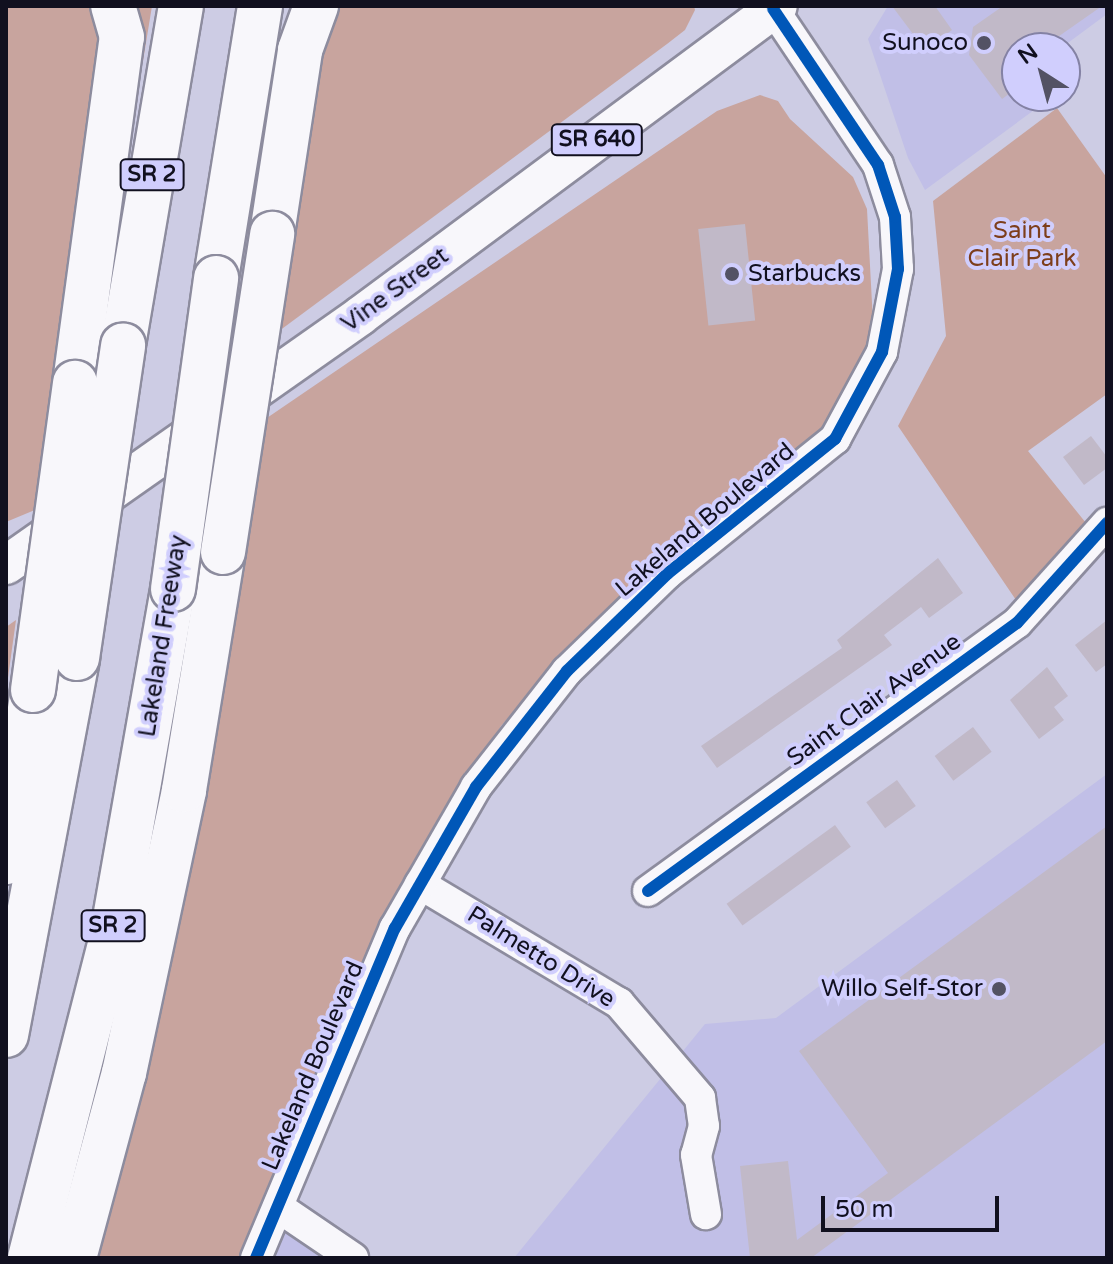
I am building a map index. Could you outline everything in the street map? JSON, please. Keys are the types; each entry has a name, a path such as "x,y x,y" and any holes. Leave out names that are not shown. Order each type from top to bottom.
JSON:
{"highway":[{"path":"6,862 33,690 122,37 113,6"},
{"name":"SR 2","path":"6,1035 77,658 123,345 181,6"},
{"name":"Lakeland Freeway","path":"30,1258 111,941 173,589 216,278 260,6"},
{"path":"74,1258 131,1044 184,790 300,50 316,6"}],"main road":[{"name":"Vine Street","path":"6,565 373,307 773,7"}],"street":[{"name":"Lakeland Boulevard","path":"256,1258 395,928 476,787 567,671 667,574 835,439 882,352 898,269 895,217 878,165 773,7"},
{"name":"Saint Clair Avenue","path":"648,891 1017,623 1107,523"},
{"name":"Palmetto Drive","path":"420,884 619,1003 700,1098 704,1126 696,1155 706,1214"},
{"path":"278,1207 353,1258"}],"shaded area":[{"path":"888,6 1107,6 1107,14 1081,33 1001,32 1001,112 1032,112 925,190 908,158 868,39"},
{"path":"1107,774 1107,1258 514,1258 705,1024 776,1018"},
{"path":"284,1221 339,1258 268,1258"}],"green space":[{"path":"6,6 96,6 104,26 42,507 6,522"},
{"path":"130,6 152,6 143,61"},
{"path":"332,6 694,6 695,10 685,30 667,44 275,334"},
{"path":"760,95 778,101 790,119 853,177 867,209 873,322 856,380 815,438 774,474 700,524 579,638 501,726 390,905 238,1258 96,1258 141,1096 232,644 261,422 717,111"},
{"name":"Saint Clair Park","path":"1052,112 1060,112 1107,178 1107,394 1028,451 1086,523 1020,606 898,426 946,336 933,201"},
{"path":"16,620 6,692 6,627"}],"building":[{"name":"Sunoco","path":"892,6 935,6 952,30 925,50"},
{"path":"1003,6 1102,6 1065,32 1001,32 1001,98 969,55 973,27"},
{"name":"Starbucks","path":"745,224 755,320 708,325 698,229"},
{"path":"1091,436 1107,457 1107,468 1084,485 1063,457"},
{"path":"938,558 963,593 929,618 921,607 884,635 892,645 717,768 701,746 842,648 837,640"},
{"path":"1107,620 1107,664 1096,672 1075,645"},
{"path":"1047,667 1068,696 1054,707 1064,720 1039,739 1010,700"},
{"path":"973,727 992,752 953,781 935,756"},
{"path":"897,780 916,806 885,828 866,802"},
{"path":"835,825 851,847 742,926 727,904"},
{"path":"1107,826 1107,1041 811,1258 750,1258 740,1166 788,1161 797,1240 888,1173 799,1051"}],"cycle path":[{"path":"256,1258 395,928 476,787 567,671 667,574 835,439 882,352 898,269 895,217 878,165 773,9"},
{"path":"648,891 1017,623 1107,523"}],"place":[{"name":"Sunoco","path":"984,43"},
{"name":"Starbucks","path":"732,274"},
{"name":"Willo Self-Stor","path":"999,989"}]}
